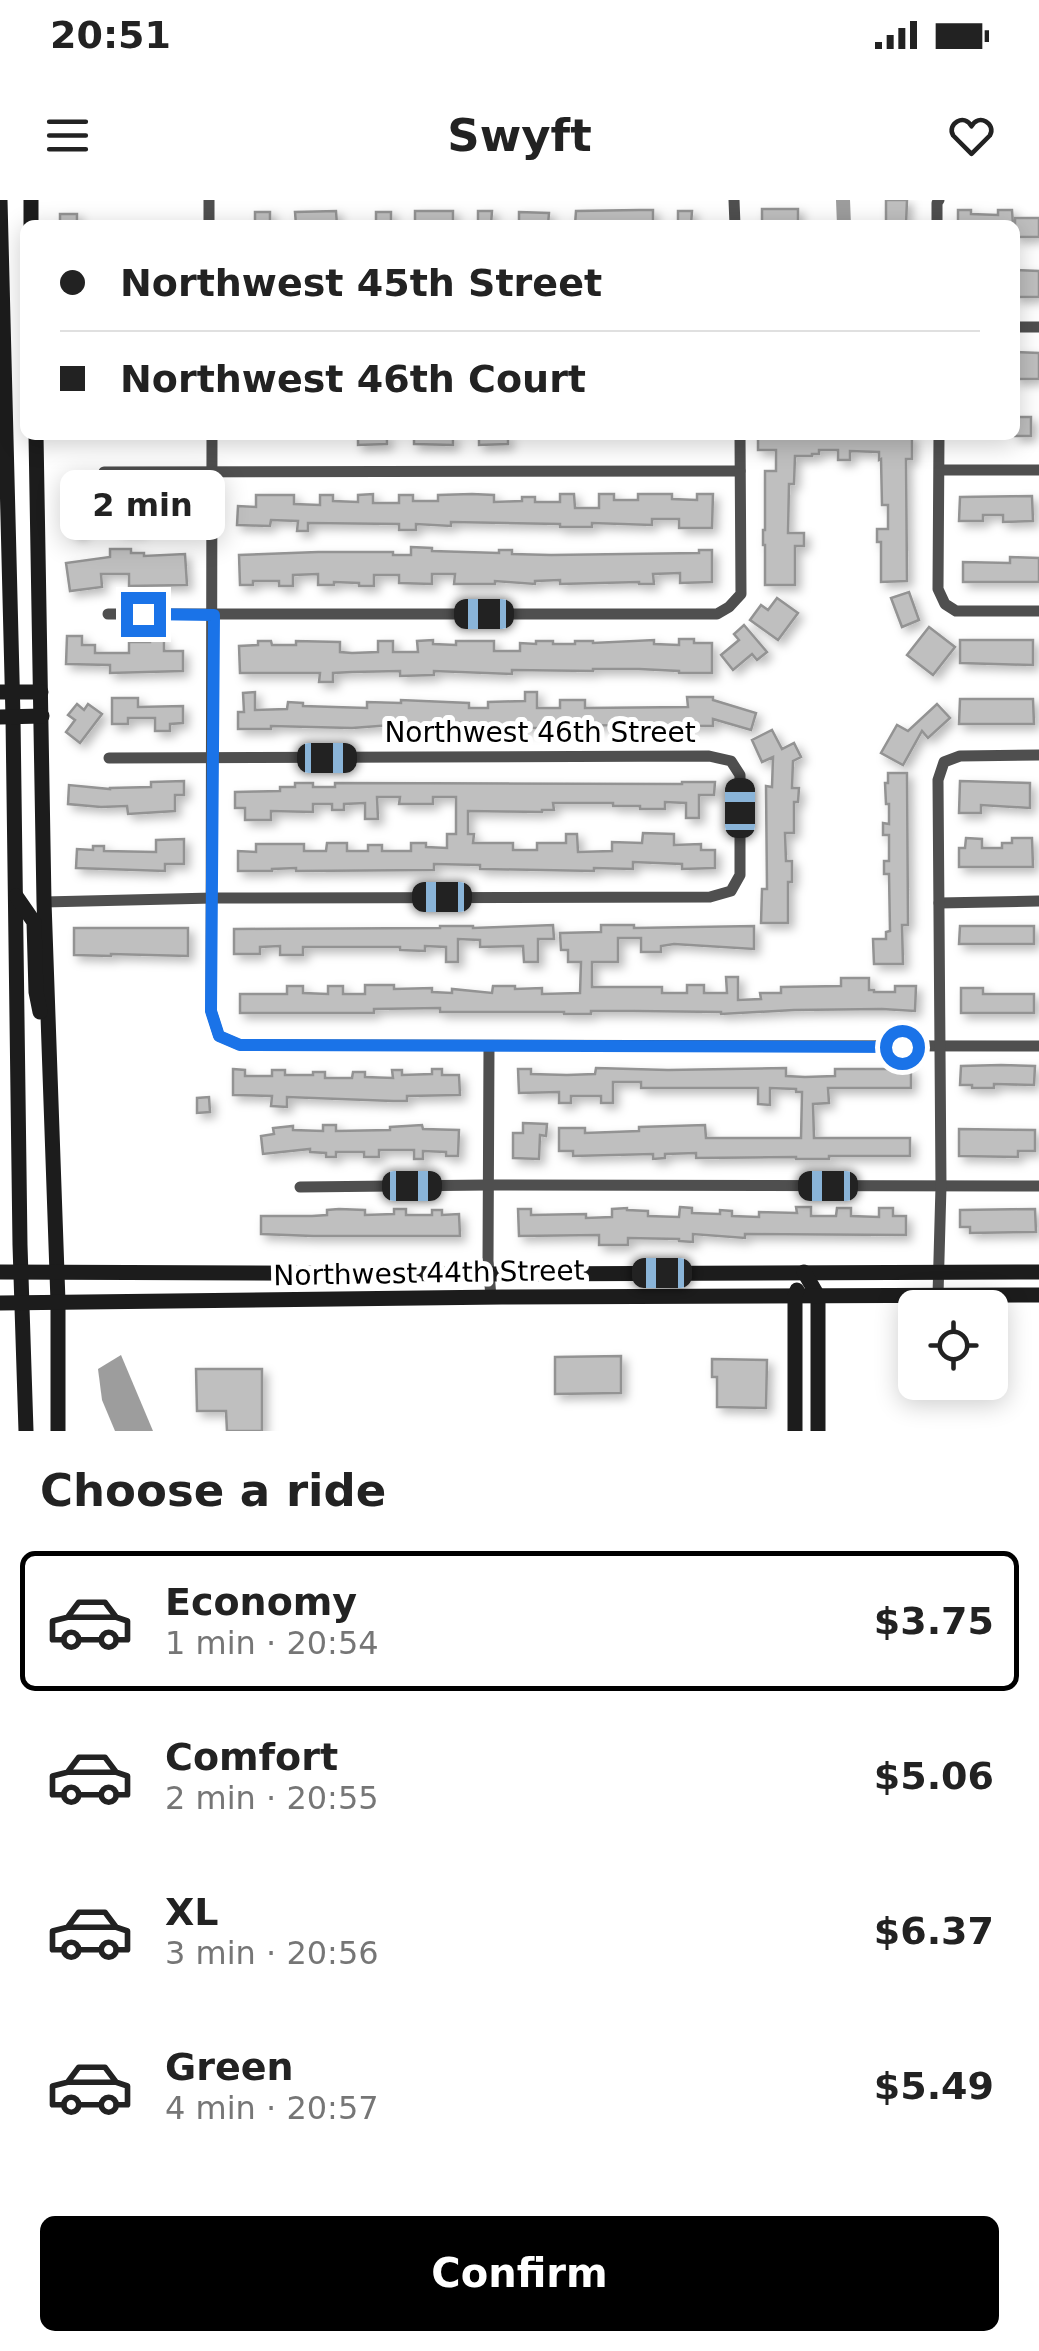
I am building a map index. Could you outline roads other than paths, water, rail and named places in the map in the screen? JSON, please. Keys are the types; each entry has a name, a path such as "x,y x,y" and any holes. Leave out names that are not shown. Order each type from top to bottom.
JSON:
{"street":[{"path":"0,200 6,692 15,894 26,1431"},
{"path":"36,440 58,1431"},
{"path":"212,440 211,1011 219,1036 240,1045 1039,1046"},
{"path":"108,614 717,614 741,594 740,440"},
{"path":"939,440 938,589 944,604 956,611 1039,611"},
{"path":"940,470 1039,470"},
{"path":"104,472 740,471"},
{"path":"6,692 41,692"},
{"path":"7,717 42,716"},
{"name":"Northwest 46th Street","path":"108,758 709,756 731,761 740,775 740,875 731,891 710,896 213,898"},
{"path":"938,1290 938,780 944,762 960,756 1039,756"},
{"path":"15,894 34,922 36,992 49,1050"},
{"path":"44,902 213,898"},
{"path":"939,903 1039,901"},
{"path":"488,1046 491,1297"},
{"path":"300,1187 1039,1186"},
{"name":"Northwest 44th Street","path":"0,1272 1039,1272"},
{"path":"804,1272 818,1296 818,1431"},
{"path":"795,1431 795,1296 804,1272"},
{"name":"Northwest 44th Street","path":"0,1303 898,1295"},
{"name":"Northwest 44th Street","path":"1008,1295 1039,1295"}],"waterway":[{"path":"843,200 844,220"}]}
